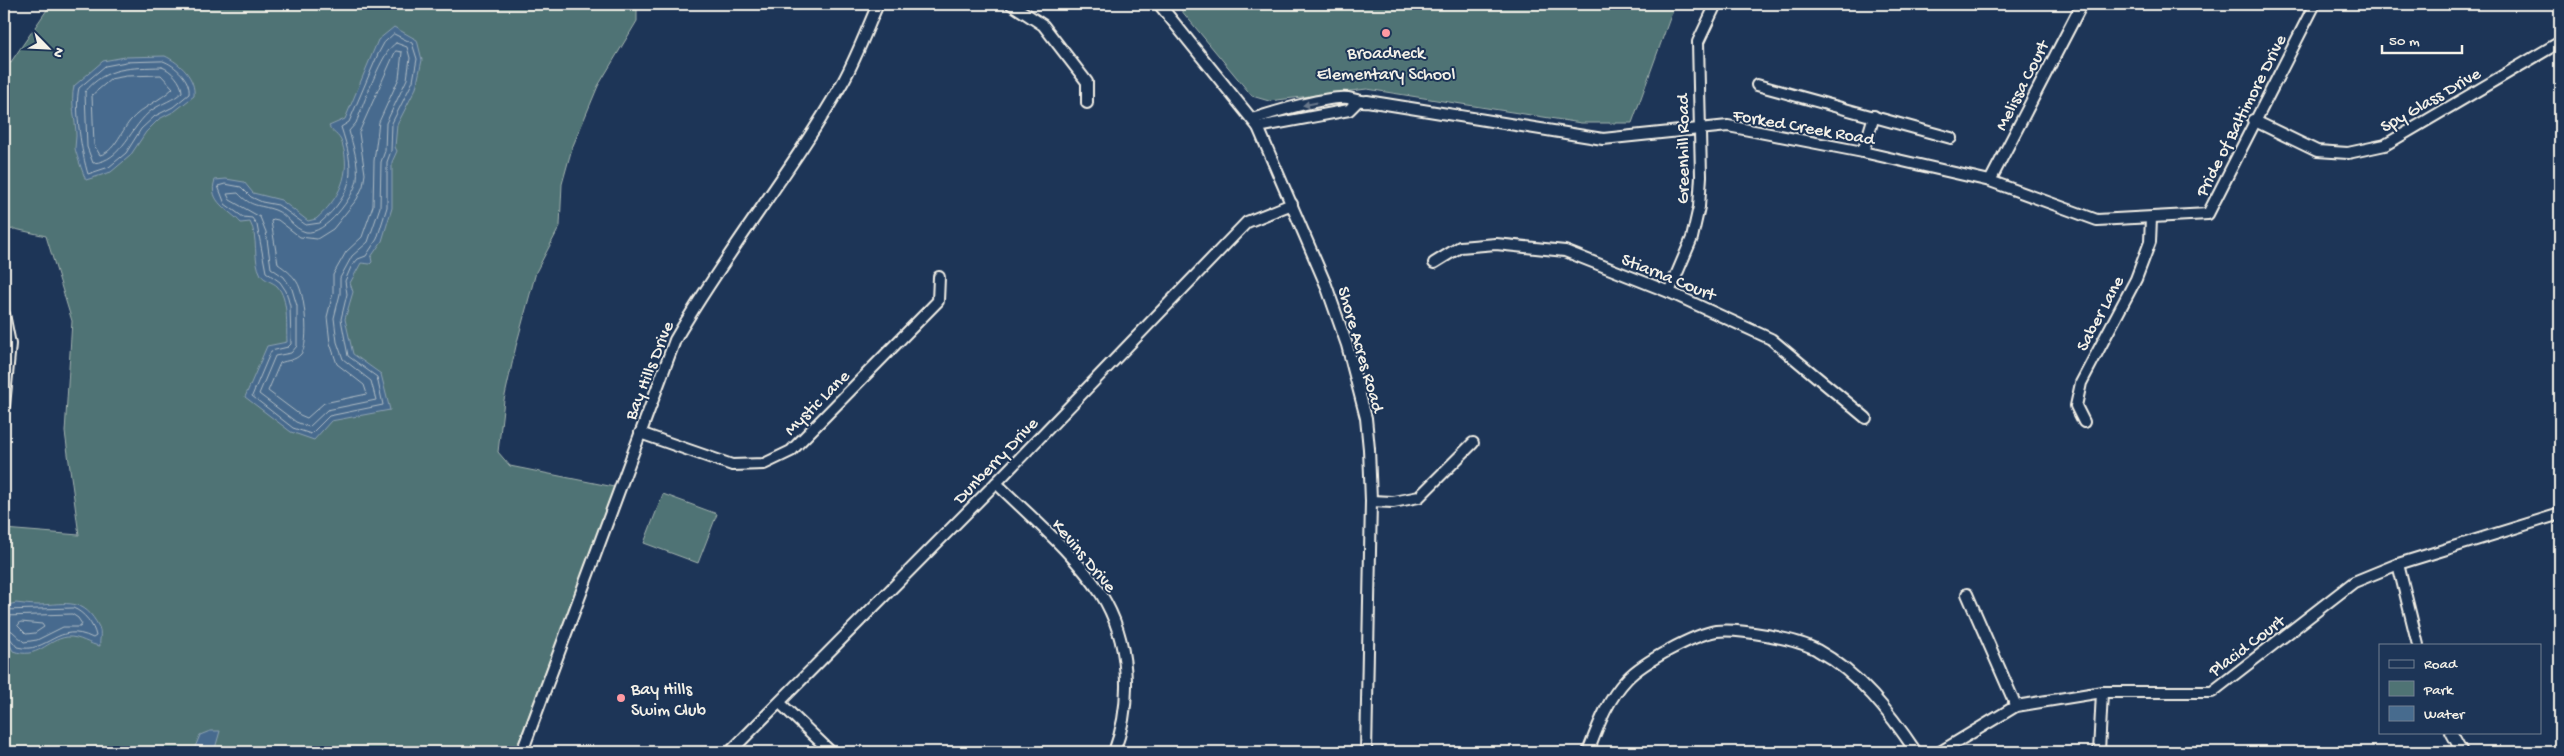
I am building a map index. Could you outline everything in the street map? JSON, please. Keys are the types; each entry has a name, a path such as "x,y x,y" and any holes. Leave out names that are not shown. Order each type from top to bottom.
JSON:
{"street":[{"name":"Bay Hills Drive","path":"522,752 675,340 699,298 817,125 845,78 878,4"},
{"path":"1011,4 1043,25 1087,82 1087,103"},
{"name":"Shore Acres Road","path":"1159,4 1255,123 1326,285 1356,376 1366,418 1371,501 1366,752"},
{"name":"Greenhill Road","path":"1669,292 1692,238 1699,207 1698,42 1716,4"},
{"name":"Melissa Court","path":"1990,181 2082,4"},
{"name":"Pride of Baltimore Drive","path":"2208,214 2253,120 2315,4"},
{"name":"Spy Glass Drive","path":"2253,120 2317,151 2348,153 2385,145 2560,42"},
{"path":"1757,85 1951,138"},
{"name":"Forked Creek Road","path":"1255,123 1309,104 1348,98 1357,102 1367,101 1603,139 1728,126 1863,152 1990,181 2098,220 2208,214"},
{"path":"1863,152 1874,116"},
{"name":"Dunberry Drive","path":"730,752 996,483 1247,222 1292,204"},
{"name":"Saber Lane","path":"2084,422 2076,406 2081,383 2136,279 2150,242 2152,218"},
{"name":"Stiarna Court","path":"1434,263 1460,247 1487,245 1565,252 1669,292 1771,339 1866,418"},
{"name":"Mystic Lane","path":"640,433 732,465 764,464 791,451 938,301 939,277"},
{"path":"4,314 10,344 4,406"},
{"path":"1371,501 1393,502 1419,497 1473,443"},
{"name":"Kevins Drive","path":"996,483 1062,547 1100,593 1115,622 1125,666 1125,697 1123,721 1114,752"},
{"name":"Placid Court","path":"1940,752 2016,706 2102,692 2212,692 2354,582 2398,564 2560,514"},
{"path":"2398,564 2418,644"},
{"path":"1968,594 2016,706"},
{"path":"1588,752 1602,713 1627,678 1666,651 1716,631 1762,634 1816,649 1856,678 1894,720 1916,752"},
{"path":"2099,752 2102,692"},
{"path":"780,703 831,752"},
{"path":"2452,734 2462,752"}],"green space":[{"path":"51,4 637,4 637,21 598,86 572,148 562,184 560,226 536,272 504,400 498,452 510,466 624,489 565,619 515,752 88,752 66,746 42,752 4,752 4,529 79,535 65,432 72,321 46,236 15,229 4,230 4,72"},
{"path":"1176,4 1675,4 1632,123 1581,123 1367,89 1269,101 1252,96"},
{"path":"663,494 717,514 698,563 644,543"}],"water":[{"path":"394,27 417,40 422,60 416,88 397,125 395,147 397,151 392,162 392,208 382,241 371,257 372,262 370,264 361,263 350,283 353,292 345,319 353,354 381,374 390,410 331,421 314,440 291,432 245,397 267,346 287,342 285,305 281,291 277,286 262,277 258,269 253,228 250,222 241,223 221,205 214,194 213,188 215,180 226,179 244,182 253,193 281,200 308,221 316,219 337,194 344,175 345,154 342,143 329,126 345,119 378,40"},
{"path":"165,56 181,67 190,77 194,96 175,111 159,119 146,132 130,156 111,172 86,180 75,148 74,86 103,61 125,57"},
{"path":"16,603 39,605 74,604 81,607 93,617 99,627 100,646 67,637 29,653 13,651 4,634 4,606"},
{"path":"210,731 220,731 214,752 193,752 200,735"}],"place":[{"name":"Broadneck Elementary School","path":"1386,33"},
{"name":"Bay Hills Swim Club","path":"621,698"}]}
